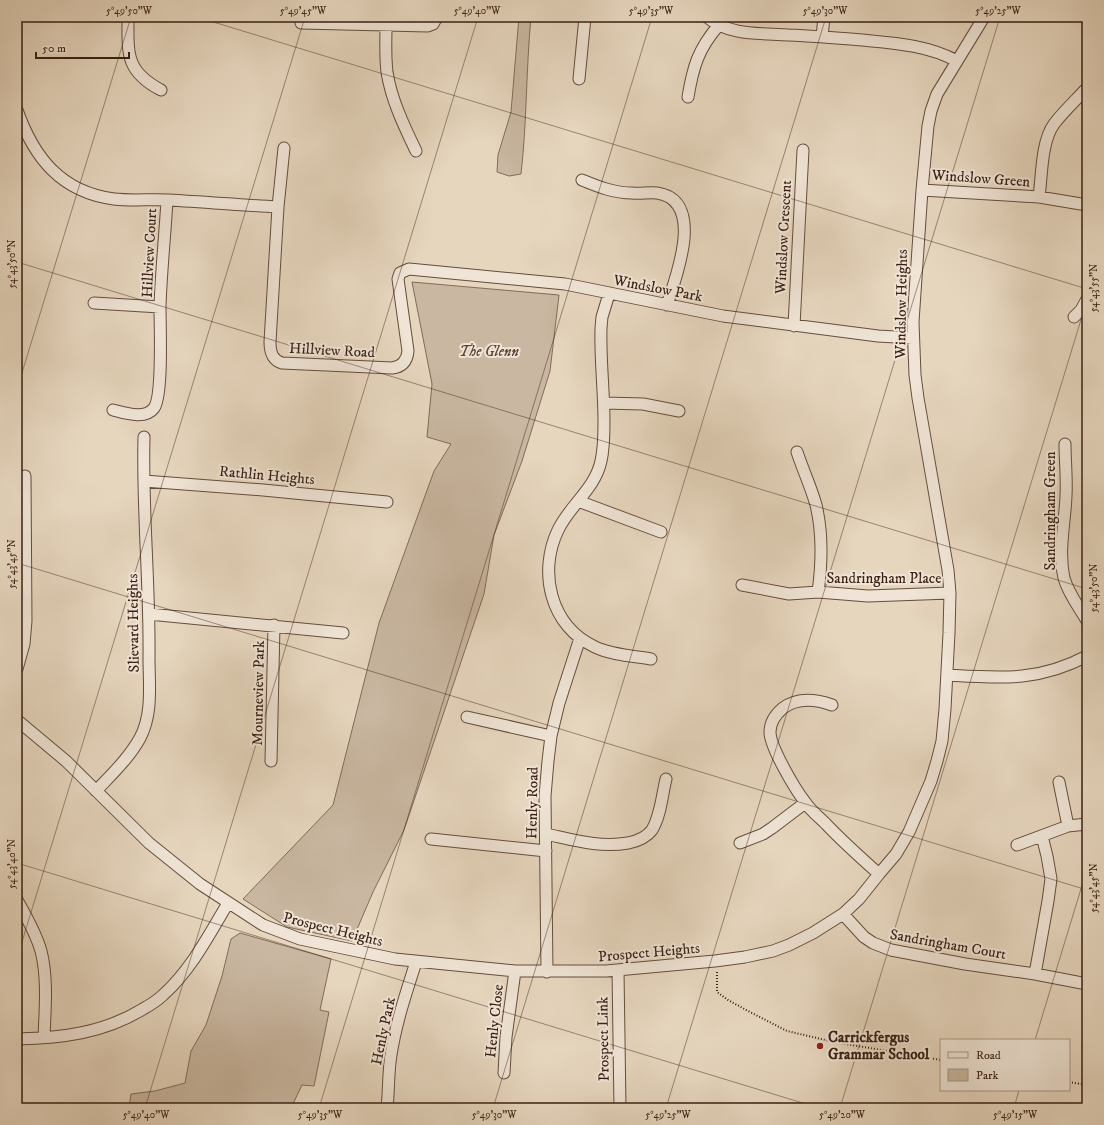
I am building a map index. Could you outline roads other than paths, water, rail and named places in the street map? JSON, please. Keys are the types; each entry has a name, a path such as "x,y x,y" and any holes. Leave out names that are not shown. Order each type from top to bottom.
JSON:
{"street":[{"path":"128,17 128,47 134,68 146,81 161,90"},
{"path":"301,23 428,26 433,24 437,17"},
{"path":"579,79 585,17"},
{"path":"707,17 719,25 738,31 894,43 938,53 957,61"},
{"path":"822,37 824,17"},
{"name":"Windslow Heights","path":"879,874 896,854 909,832 931,782 942,741 947,676 950,593 946,551 918,398 915,375 913,322 922,190 930,111 937,94 984,17"},
{"path":"386,25 386,63 390,86 407,132 416,151"},
{"path":"688,97 692,73 700,50 719,25"},
{"name":"Windslow Green","path":"1039,197 1044,153 1051,130 1057,120 1086,89"},
{"path":"17,110 28,136 50,168 63,181 80,190 106,198 116,199 167,200 278,207"},
{"name":"Hillview Road","path":"284,148 278,207 270,342 272,355 275,360 279,362 392,368 401,365 406,359 408,351 398,287 399,275"},
{"name":"Windslow Crescent","path":"794,326 803,150"},
{"path":"582,180 607,190 627,193 661,194 670,198 678,205 684,220 684,248 667,305"},
{"name":"Windslow Green","path":"922,190 1039,197 1087,205"},
{"name":"Hillview Court","path":"113,410 141,414 151,411 156,404 160,380 160,307 167,200"},
{"name":"Windslow Park","path":"399,275 405,270 412,269 565,284 723,316 878,336 914,338"},
{"path":"609,294 602,317 601,328 604,403 604,447 601,462 593,482 564,520 555,539 550,560 549,580 552,597 558,611 566,624 580,638 600,650 651,659"},
{"path":"1074,317 1081,310 1087,299"},
{"name":"Hillview Court","path":"94,303 160,307"},
{"path":"604,403 643,404 679,411"},
{"name":"Slievard Heights","path":"96,791 126,760 141,737 148,718 150,614 144,481 144,437"},
{"name":"Sandringham Green","path":"1065,444 1066,495 1062,566 1069,589 1087,621"},
{"name":"Sandringham Place","path":"797,452 815,504 819,524 821,560 818,592"},
{"path":"17,669 24,644 26,621 25,476"},
{"name":"Rathlin Heights","path":"144,481 263,490 387,502"},
{"path":"578,501 661,532"},
{"name":"Sandringham Place","path":"742,585 789,594 818,592 868,596 950,593"},
{"name":"Mourneview Park","path":"150,614 274,625 343,633"},
{"name":"Mourneview Park","path":"271,761 274,625"},
{"name":"Henly Road","path":"547,972 545,796 548,761 551,736 559,703 580,638"},
{"path":"947,676 1012,678 1028,676 1055,670 1087,656"},
{"path":"832,705 814,700 797,701 788,705 780,711 771,724 771,741 783,766 805,803 853,851 879,874"},
{"path":"467,717 551,736"},
{"name":"Prospect Heights","path":"17,720 66,761 149,843 200,884 228,903 263,925 300,939 374,955 416,962 515,971 547,972 618,970 715,961 765,953 777,950 813,933 843,914 859,899 879,874"},
{"path":"546,834 578,842 599,845 633,842 644,838 652,830 656,820 666,779"},
{"path":"1058,782 1068,826"},
{"path":"740,843 763,834 805,803"},
{"path":"1017,845 1068,826 1087,824"},
{"path":"1035,974 1048,900 1050,879 1047,856 1042,836"},
{"path":"430,839 546,851"},
{"path":"17,900 38,943 43,960 44,1038"},
{"path":"17,1038 44,1038 79,1034 113,1025 136,1013 162,996 180,978 193,960 228,903"},
{"name":"Sandringham Court","path":"843,914 868,940 882,948 965,964 1035,974 1087,984"},
{"name":"Henly Park","path":"387,1108 389,1063 402,1005 416,962"},
{"name":"Prospect Link","path":"618,970 620,1108"},
{"name":"Henly Close","path":"504,1074 506,1037 515,971"}],"place":[{"name":"Carrickfergus Grammar School","path":"820,1046"}],"park label":[{"name":"The Glenn","path":"489,351"}]}
